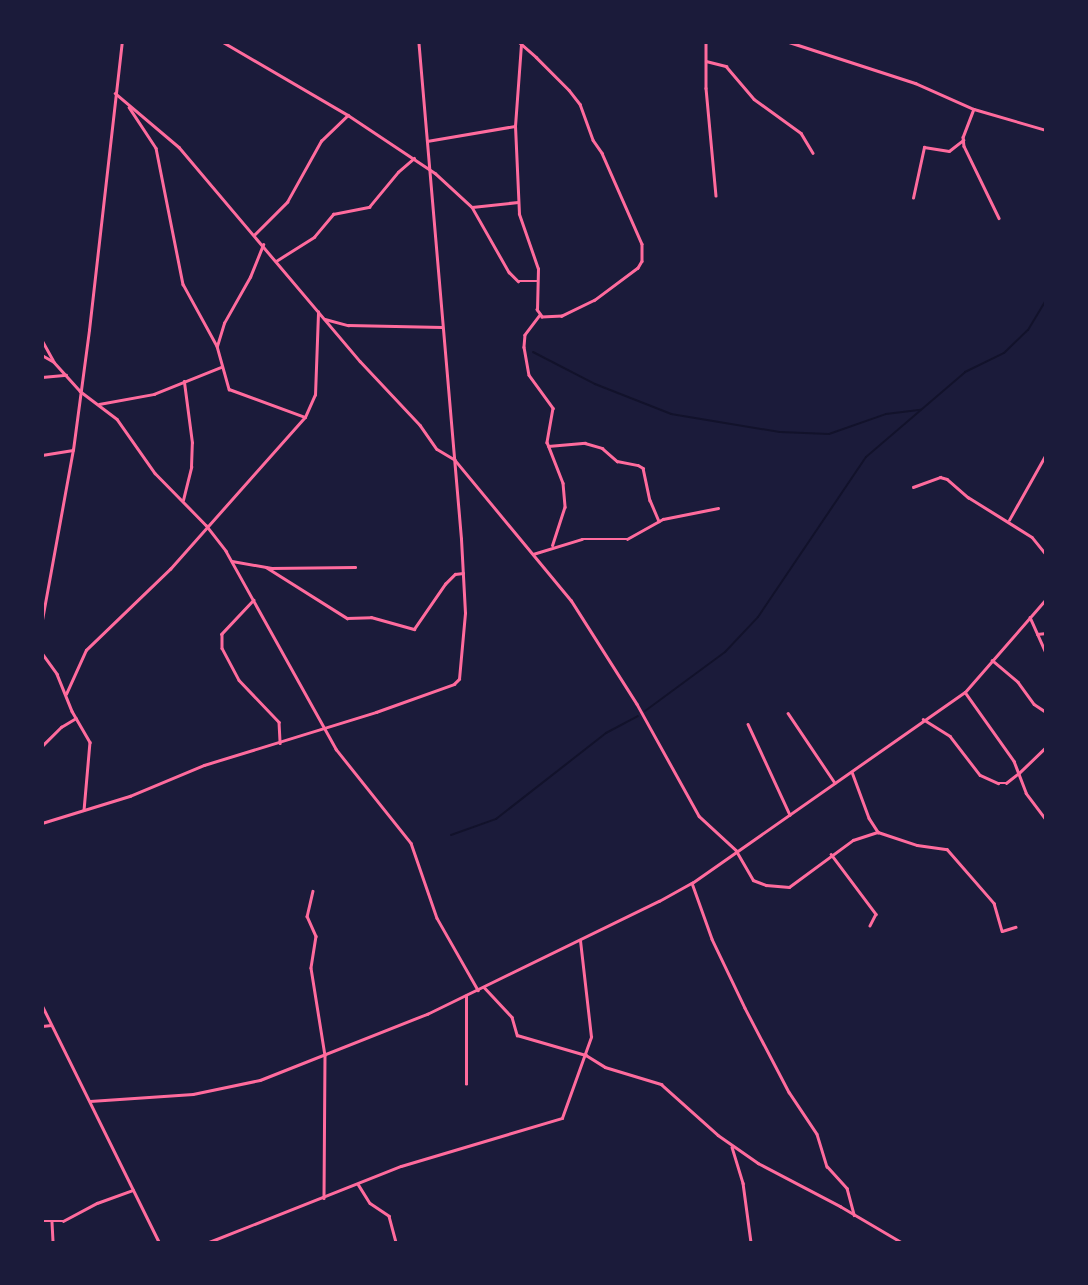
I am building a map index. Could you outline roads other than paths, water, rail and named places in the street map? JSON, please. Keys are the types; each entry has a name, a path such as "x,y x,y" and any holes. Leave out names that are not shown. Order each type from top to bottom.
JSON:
{"street":[{"path":"42,620 73,450 108,182 115,93 122,42"},
{"path":"224,42 348,115 415,158 472,207 509,272 518,282 538,280"},
{"path":"42,823 130,796 204,765 280,743 457,682 464,621 463,573 455,460 418,42"},
{"path":"706,42 716,196"},
{"path":"789,42 915,83 974,109 1046,130"},
{"path":"520,44 515,126 518,202 521,224 536,263 538,280 536,306 540,315"},
{"path":"520,44 580,104 592,140 602,153 634,223 642,251 638,268 595,300 568,315 540,315"},
{"path":"706,61 726,66 754,99 801,133 813,153"},
{"path":"115,93 178,147 323,318 420,425 437,450 455,460 581,614 637,704 699,816 736,850 745,869 757,882 784,888 796,883 830,854 853,840 878,832 917,845 947,849 994,903 1002,931 1015,927"},
{"path":"127,104 156,148 183,284 217,346 221,367 229,390 305,417"},
{"path":"913,198 924,148 949,150 963,140 974,109"},
{"path":"254,235 288,202 321,141 348,115"},
{"path":"427,141 515,126"},
{"path":"963,140 999,218"},
{"path":"276,261 314,237 334,214 369,207 398,172 415,158"},
{"path":"472,207 518,202"},
{"path":"217,346 224,323 250,277 263,245"},
{"path":"66,694 86,650 170,569 206,525 305,417 315,395 318,312"},
{"path":"540,315 525,335 524,347 529,375 553,408 548,446 563,483 565,500 553,545"},
{"path":"323,318 348,325 442,327"},
{"path":"42,340 54,362 80,391 117,419 155,473 206,525 232,562 324,728 357,778 411,843 437,918 478,990"},
{"path":"42,355 54,362"},
{"path":"97,404 154,394 221,367"},
{"path":"42,377 66,375"},
{"path":"182,500 192,467 192,443 184,382"},
{"path":"548,446 585,443 602,448 617,461 641,466 659,521"},
{"path":"42,455 73,450"},
{"path":"1009,520 1046,454"},
{"path":"913,486 944,477 974,501 1009,520 1038,542 1046,554"},
{"path":"532,554 553,545 582,538 628,539 659,521 718,508"},
{"path":"232,562 266,567 355,567"},
{"path":"266,567 348,618 371,618 414,629 445,584 456,574 463,573"},
{"path":"90,1100 124,1100 219,1089 260,1080 466,996 580,941 692,883 736,850 852,772 923,719 965,692 1046,599"},
{"path":"254,600 222,634 222,648 239,680 279,722 280,743"},
{"path":"1030,617 1046,653"},
{"path":"1038,634 1046,633"},
{"path":"42,653 66,694 76,718 85,731 90,748 83,795 84,810"},
{"path":"992,660 1018,682 1034,704 1046,712"},
{"path":"965,692 1019,773 1026,793 1046,820"},
{"path":"788,713 835,783"},
{"path":"42,746 61,727 76,718"},
{"path":"923,719 946,732 984,777 1002,783 1019,773 1046,747"},
{"path":"748,724 790,815"},
{"path":"852,772 869,818 878,832"},
{"path":"830,854 876,914 870,926"},
{"path":"692,883 712,939 745,1008 789,1092 817,1134 827,1166 847,1188 854,1215"},
{"path":"313,891 307,916 316,936 311,968 324,1055 324,1198"},
{"path":"209,1242 401,1166 559,1120 565,1115 591,1037 580,941"},
{"path":"484,987 512,1018 517,1035 586,1055 604,1067 661,1084 731,1145 764,1167 901,1242"},
{"path":"466,996 466,1084"},
{"path":"42,1005 159,1242"},
{"path":"42,1026 51,1025"},
{"path":"731,1145 739,1163 751,1242"},
{"path":"357,1184 366,1199 389,1216 396,1242"},
{"path":"42,1221 62,1221 97,1203 133,1190"},
{"path":"52,1222 53,1242"}],"waterway":[{"path":"645,711 725,652 758,617 866,457 965,372 1004,353 1028,330 1046,300"},
{"path":"533,352 595,384 671,414 780,432 829,434 886,414 921,410"},
{"path":"451,835 496,819 606,733 638,716"}]}
